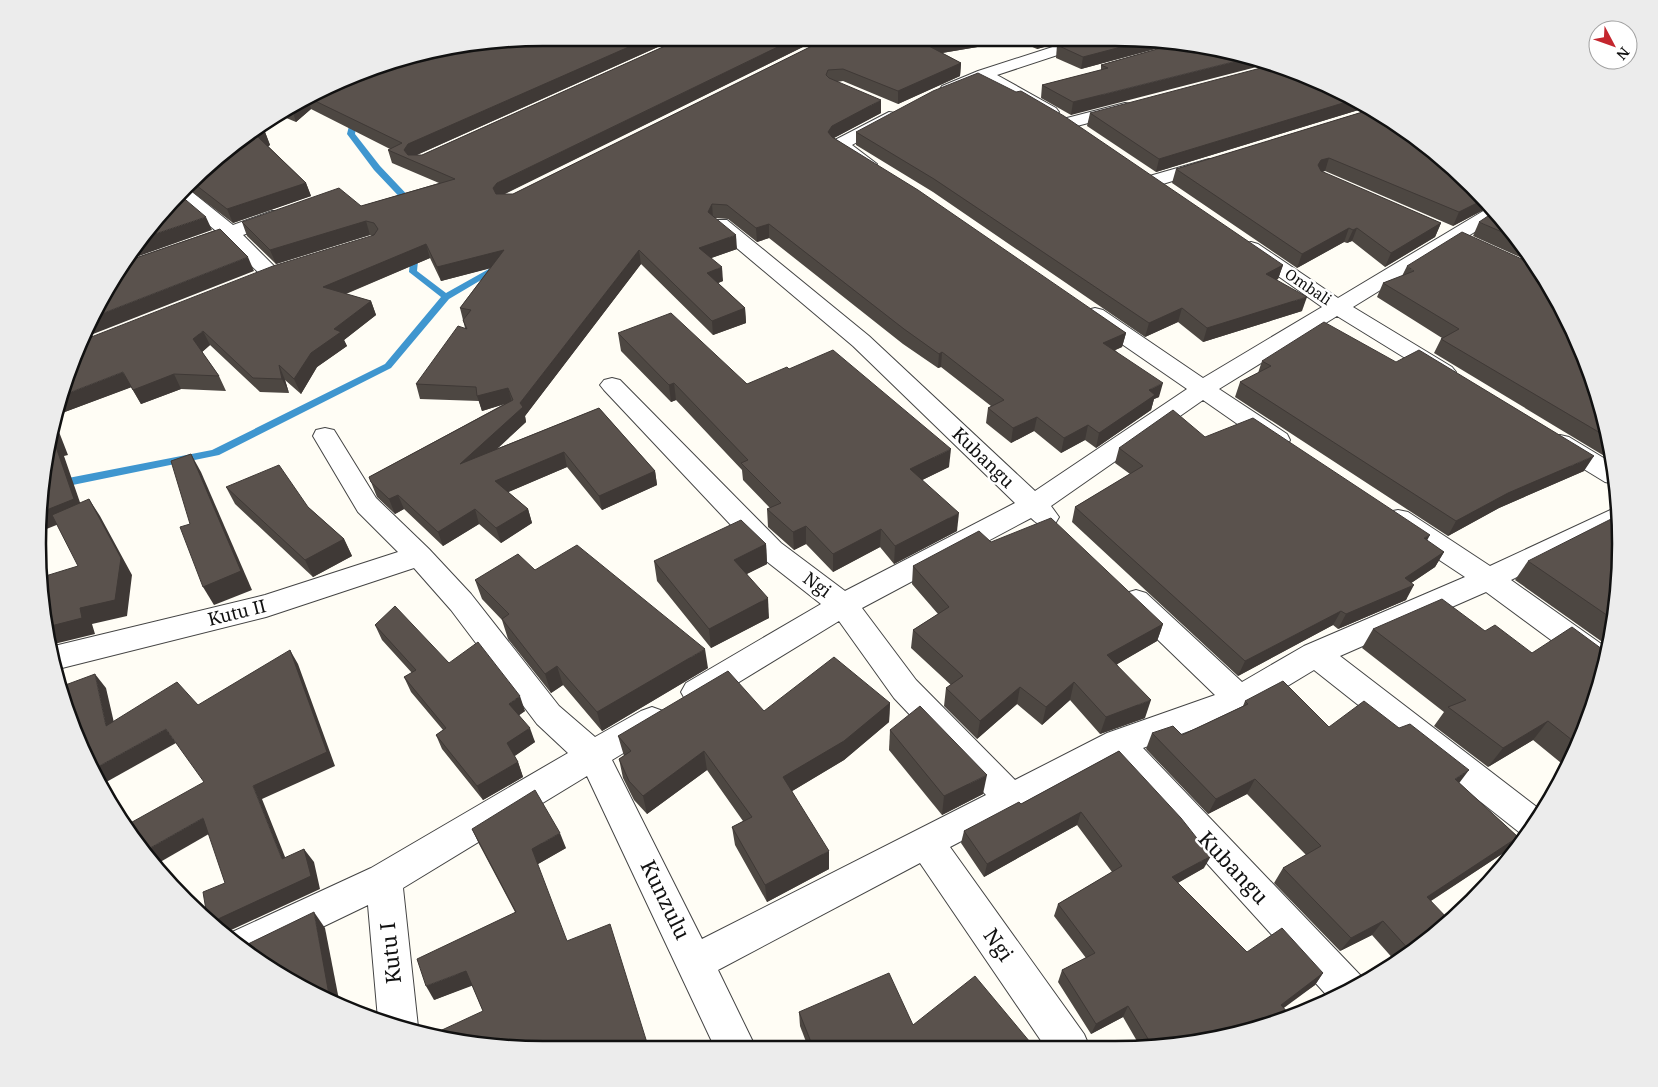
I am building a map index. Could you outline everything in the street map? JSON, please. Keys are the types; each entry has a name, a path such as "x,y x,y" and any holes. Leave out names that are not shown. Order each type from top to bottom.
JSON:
{"street":[{"path":"933,95 984,74 1070,46"},
{"path":"984,74 1028,91 1092,139"},
{"path":"1069,123 1144,104"},
{"path":"891,178 839,145 895,108"},
{"path":"1178,198 1146,176 1229,158"},
{"path":"188,197 229,232 271,274"},
{"path":"129,268 301,208"},
{"path":"248,943 384,880 843,605 1033,505 1202,389 1452,235 1488,216"},
{"name":"Kubangu","path":"720,224 861,341 1062,532"},
{"name":"Ombali","path":"1233,236 1337,307 1463,384"},
{"path":"1076,302 1300,454"},
{"name":"Ngi","path":"612,385 771,550 843,605 905,689 1010,797"},
{"path":"1547,435 1606,471"},
{"path":"326,436 367,505 394,534 419,556 461,602 548,715 593,755"},
{"path":"1382,509 1489,579 1598,658"},
{"path":"695,962 1010,797 1118,743 1240,699 1316,654 1489,579 1611,519"},
{"name":"Kutu II","path":"59,656 266,606 419,556"},
{"path":"1119,585 1240,699"},
{"path":"1316,654 1528,820"},
{"name":"Kubangu","path":"1118,743 1342,985"},
{"name":"Kunzulu","path":"593,755 733,1041"},
{"name":"Ngi","path":"926,841 1065,1041"},
{"name":"Kutu I","path":"384,880 397,1018"}],"building":[{"path":"631,46 408,144 404,150 408,155 422,155 665,46 780,46 497,183 493,188 496,194 513,194 812,46 929,46 961,63 898,91 843,69 828,70 826,75 829,78 881,100 832,126 828,132 832,137 918,190 1126,333 1103,343 1163,383 1149,390 1155,395 1099,433 1088,425 1064,438 1037,417 1013,428 988,408 1004,400 942,352 939,354 904,329 769,224 756,228 727,205 712,204 708,212 736,235 699,248 722,267 707,273 745,308 712,321 639,250 520,403 523,407 460,464 599,408 655,471 599,496 564,452 495,481 528,509 496,528 475,509 438,532 398,495 389,499 371,482 369,477 513,400 508,388 477,396 476,387 416,384 458,326 467,329 463,320 471,310 460,308 504,250 437,267 426,244 323,287 371,301 334,329 341,332 311,353 294,379 279,365 282,379 253,378 203,331 193,339 219,376 174,374 133,390 123,372 70,392 92,337 273,266 374,235 378,229 374,223 366,221 270,250 242,222 339,188 361,206 455,179 388,150 402,143 317,102 353,84 384,73 446,56 511,47"},
{"path":"1059,46 1124,46 1083,57"},
{"path":"1159,49 1236,61 1073,102 1042,85 1108,68 1101,65"},
{"path":"1260,68 1305,84 1343,103 1159,159 1090,113"},
{"path":"978,73 1016,92 1021,91 1064,116 1283,265 1266,274 1307,297 1207,328 1182,308 1149,323 934,179 856,132 933,91"},
{"path":"1362,112 1417,149 1476,203 1459,212 1329,158 1321,160 1318,165 1321,171 1441,223 1391,253 1357,228 1353,230 1349,228 1302,254 1176,169"},
{"path":"265,132 258,137 306,183 227,209 198,187 241,149"},
{"path":"185,199 206,217 155,234"},
{"path":"1488,216 1501,232 1479,222"},
{"path":"220,229 248,257 104,313 137,258"},
{"path":"1462,232 1522,259 1545,295 1574,353 1599,432 1441,339 1459,329 1383,283 1414,271 1407,266"},
{"path":"671,313 747,384 833,350 951,449 910,469 959,513 895,546 881,529 833,554 806,526 793,532 767,509 781,503 741,463 748,460 674,383 669,385 618,333"},
{"path":"1324,322 1396,362 1419,350 1594,456 1508,493 1456,521 1240,382 1271,366 1262,361"},
{"path":"1173,410 1205,437 1253,418 1430,535 1424,538 1444,552 1405,578 1414,585 1346,614 1341,611 1245,661 1075,507 1143,466 1119,448"},
{"path":"56,447 74,499 47,510"},
{"path":"191,454 241,571 203,587 180,527 190,524 171,461"},
{"path":"279,465 308,507 344,539 305,560 226,487"},
{"path":"89,499 121,558 115,600 80,608 82,618 54,625 47,576 78,566 52,515"},
{"path":"1051,518 1163,624 1107,655 1151,700 1106,717 1074,682 1046,707 1020,687 980,721 946,688 963,676 913,630 949,607 913,566 979,531 991,542"},
{"path":"1611,519 1611,576 1606,615 1528,561"},
{"path":"741,520 766,544 734,560 768,598 709,629 654,561"},
{"path":"577,545 705,649 597,712 557,666 545,674 502,619 509,614 475,580 518,554 535,570"},
{"path":"1442,599 1485,631 1495,625 1532,653 1572,627 1600,648 1595,672 1571,740 1548,721 1503,748 1448,707 1466,700 1373,629"},
{"path":"395,606 449,663 478,642 520,696 509,704 530,728 507,743 518,762 477,786 436,735 446,728 404,677 416,670 375,625"},
{"path":"290,650 327,752 253,786 282,859 304,849 311,876 218,919 206,907 203,892 225,883 203,818 150,848 132,822 204,782 166,729 100,766 84,734 67,684 95,674 106,726 177,682 198,705"},
{"path":"834,657 890,703 844,741 783,777 829,851 765,885 732,827 752,817 704,751 643,796 629,781 619,759 631,751 618,736 728,671 764,711"},
{"path":"1283,681 1329,727 1364,701 1399,728 1410,724 1469,770 1455,779 1517,836 1513,840 1427,897 1444,915 1406,946 1383,921 1351,938 1283,868 1321,846 1255,779 1216,799 1152,733 1173,726 1182,735 1248,704 1245,701"},
{"path":"920,706 987,775 944,796 890,730"},
{"path":"1119,751 1181,818 1211,856 1172,877 1247,952 1282,928 1323,973 1281,1005 1285,1010 1243,1024 1212,1031 1149,1040 1128,1006 1096,1024 1062,970 1095,953 1058,904 1122,866 1081,812 987,864 964,831 1019,802 1021,804"},
{"path":"535,790 560,833 532,849 567,941 610,924 646,1041 511,1040 442,1030 483,1011 466,971 426,986 417,959 516,912 472,829"},
{"path":"314,912 328,991 295,974 249,944"},
{"path":"889,973 913,1025 975,976 1029,1041 811,1041 799,1012"}],"waterway":[{"path":"354,115 351,134 377,168 412,205"},
{"path":"415,251 413,272 446,297"},
{"path":"446,297 499,267"},
{"path":"58,484 215,453 388,366 446,297"}]}
